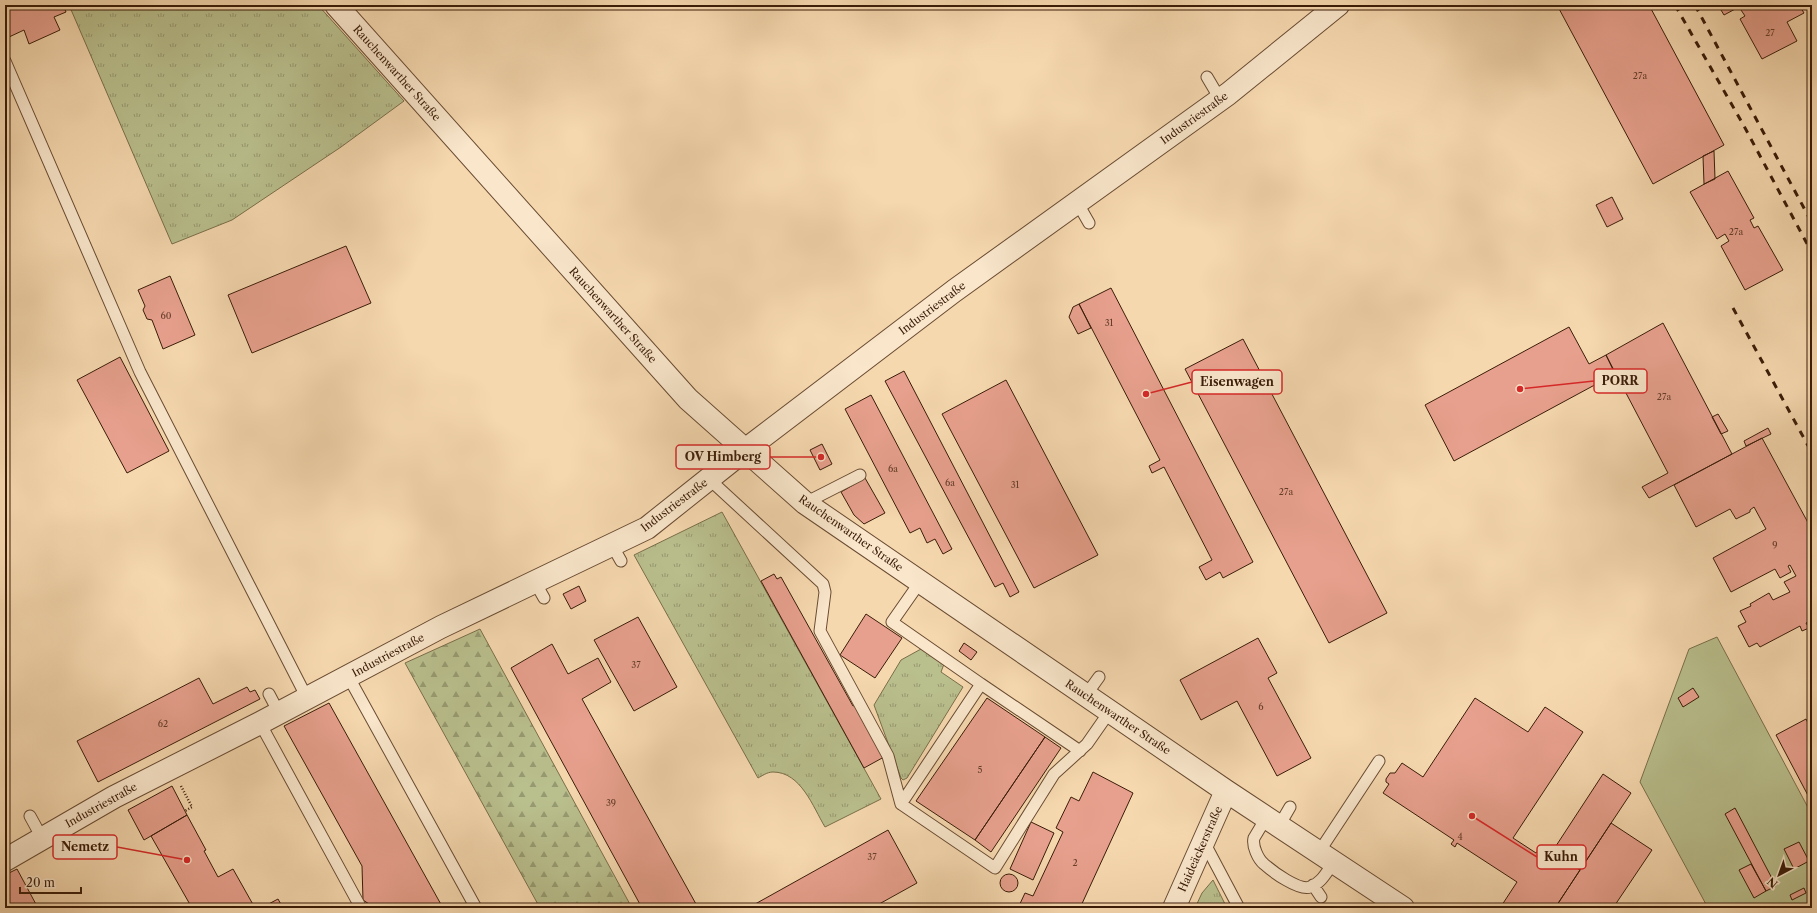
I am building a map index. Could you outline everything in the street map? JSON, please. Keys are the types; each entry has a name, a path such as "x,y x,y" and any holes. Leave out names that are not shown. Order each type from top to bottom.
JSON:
{"street":[{"name":"Rauchenwarther Straße","path":"336,5 688,398 805,503 1273,822 1403,908"},
{"name":"Industriestraße","path":"5,860 114,797 260,723 274,703 307,698 441,627 540,590 616,553 745,450 954,291 1220,99 1338,5"},
{"name":"Haideäckerstraße","path":"1174,908 1226,790"}],"lane":[{"path":"5,61 140,372 307,698"},
{"path":"1208,76 1220,99"},
{"path":"1077,202 1089,223"},
{"path":"805,503 860,475"},
{"path":"709,479 823,584 825,592 820,631 888,756 901,804 995,868 1054,774 1087,744 1110,711"},
{"path":"920,582 892,622 1080,751"},
{"path":"348,676 476,908"},
{"path":"1086,695 1099,677"},
{"path":"901,804 981,684"},
{"path":"260,723 361,908"},
{"path":"1290,807 1254,842 1262,861 1297,887 1305,888 1321,880 1327,857 1379,761"},
{"path":"30,816 42,838"},
{"path":"1204,842 1239,908"},
{"path":"1313,885 1321,897"}],"path":[{"path":"171,768 192,807 185,811"}],"green space":[{"path":"69,5 318,5 404,101 341,147 232,220 172,244"},
{"path":"722,512 881,799 825,827 805,792 799,784 791,778 783,774 773,772 767,773 758,778 634,555"},
{"path":"480,629 632,908 540,908 405,663"},
{"path":"1717,637 1812,815 1812,908 1708,908 1640,782 1689,649"},
{"path":"921,649 944,664 941,672 963,687 907,778 903,780 874,705 901,660"},
{"path":"1213,880 1227,908 1195,908 1202,893"}],"building":[{"path":"5,5 63,5 66,12 54,17 60,30 29,44 24,30 9,37 5,26"},
{"path":"1557,5 1649,5 1724,145 1653,184"},
{"path":"1718,5 1799,5 1804,13 1787,22 1797,41 1762,59 1740,19 1745,16 1739,7 1724,15"},
{"path":"1714,151 1715,179 1704,184 1703,156"},
{"path":"1728,171 1754,218 1750,220 1754,228 1758,226 1783,270 1745,290 1721,246 1729,241 1725,234 1717,239 1690,192"},
{"path":"1612,197 1623,219 1607,227 1596,205"},
{"path":"346,246 371,303 252,353 228,295"},
{"path":"170,276 195,335 163,349 152,320 147,319 143,310 145,306 138,290"},
{"path":"1111,288 1253,562 1223,578 1220,572 1206,580 1199,567 1212,560 1164,467 1152,473 1149,466 1160,460 1079,304"},
{"path":"1079,304 1091,328 1078,334 1069,317 1073,307"},
{"path":"1663,323 1732,454 1649,498 1642,487 1668,473 1606,355"},
{"path":"1569,327 1589,364 1606,355 1615,374 1454,461 1425,405"},
{"path":"1243,339 1387,613 1329,643 1185,369"},
{"path":"120,357 169,451 127,473 77,380"},
{"path":"904,371 1019,592 1010,597 1003,583 995,587 885,381"},
{"path":"1006,380 1098,555 1034,588 942,414"},
{"path":"871,395 952,549 943,554 935,539 927,543 920,528 910,533 845,409"},
{"path":"1718,414 1728,431 1721,434 1712,417"},
{"path":"1768,428 1771,434 1746,446 1744,441"},
{"path":"1762,438 1812,530 1812,620 1806,623 1809,628 1802,631 1800,626 1760,647 1757,643 1749,647 1738,626 1746,622 1740,611 1751,606 1750,604 1769,593 1773,600 1790,592 1784,582 1796,576 1790,565 1788,566 1791,572 1780,578 1775,569 1731,592 1713,558 1766,529 1754,507 1750,510 1750,512 1736,519 1730,509 1696,527 1674,485"},
{"path":"822,444 832,464 820,470 810,450"},
{"path":"865,478 885,513 864,524 854,515 841,492"},
{"path":"774,574 777,579 781,577 853,706 855,705 884,757 864,768 761,581"},
{"path":"579,586 586,601 571,609 563,594"},
{"path":"866,614 902,638 875,678 840,655"},
{"path":"638,617 677,687 634,711 594,640"},
{"path":"1258,638 1277,673 1268,678 1311,758 1277,776 1237,701 1201,720 1180,680"},
{"path":"964,643 977,652 971,660 959,651"},
{"path":"552,644 568,674 598,658 611,682 582,699 696,904 690,908 642,908 511,668"},
{"path":"199,678 213,704 247,687 250,692 255,690 260,699 98,782 77,741"},
{"path":"1693,688 1699,697 1683,707 1678,698"},
{"path":"987,698 1045,737 975,840 916,801"},
{"path":"1475,698 1528,732 1545,707 1583,732 1513,838 1536,853 1542,845 1580,870 1555,908 1500,908 1517,882 1457,843 1455,847 1451,844 1454,840 1383,793 1389,784 1386,782 1386,779 1390,773 1395,773 1402,763 1423,777"},
{"path":"329,703 443,908 375,908 363,900 362,866 284,726"},
{"path":"1806,719 1812,731 1812,803 1776,735"},
{"path":"1045,737 1061,748 991,852 975,840"},
{"path":"1093,772 1133,793 1080,908 1018,908 1025,893 1033,896 1063,832 1056,828 1071,797 1079,801"},
{"path":"1603,774 1631,793 1580,870 1552,852"},
{"path":"172,786 187,815 144,840 128,810"},
{"path":"1735,808 1776,886 1766,891 1725,814"},
{"path":"187,815 206,850 204,851 218,877 233,869 255,908 192,908 151,836"},
{"path":"1031,822 1054,833 1033,880 1010,869"},
{"path":"1611,823 1652,850 1613,908 1555,908"},
{"path":"888,830 917,883 872,908 748,908"},
{"path":"1799,842 1809,861 1794,869 1784,849"},
{"path":"1751,864 1766,891 1754,898 1739,870"},
{"path":"17,869 38,908 5,908 5,875"},
{"path":"1009,874 1015,877 1018,883 1015,889 1009,892 1003,889 1000,883 1003,877"},
{"path":"1804,888 1806,893 1792,900 1790,895"},
{"path":"278,899 283,908 261,908"}],"railway":[{"path":"1675,5 1744,126 1812,253"},
{"path":"1695,5 1812,223"},
{"path":"1733,308 1812,453"}],"place":[{"name":"PORR","path":"1520,389"},
{"name":"Eisenwagen","path":"1146,394"},
{"name":"OV Himberg","path":"821,457"},
{"name":"Kuhn","path":"1472,816"},
{"name":"Nemetz","path":"187,860"}]}
